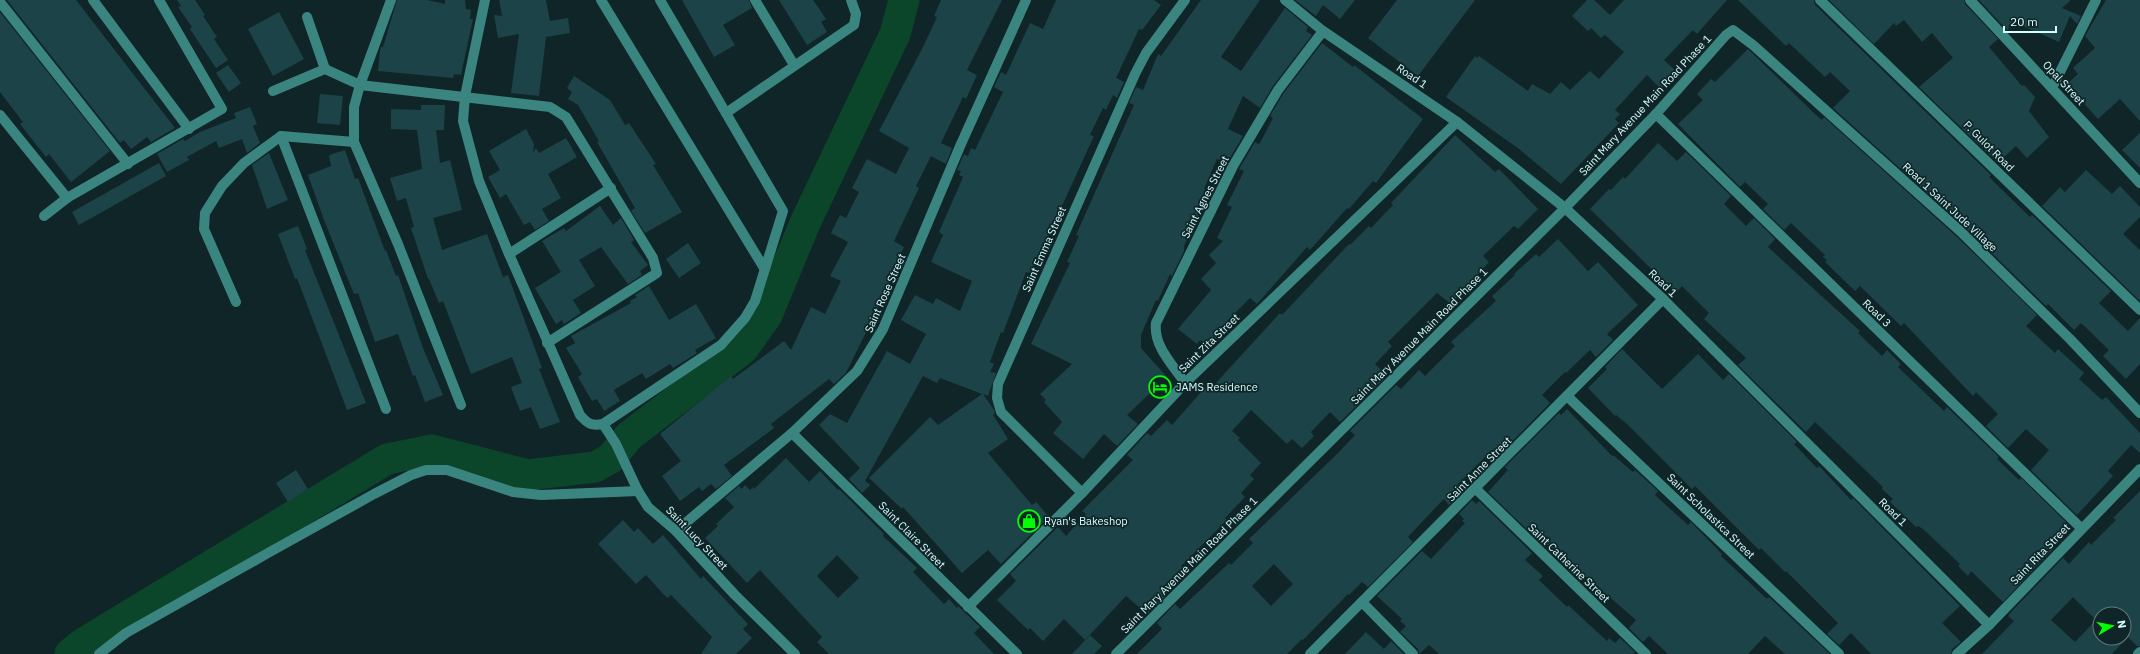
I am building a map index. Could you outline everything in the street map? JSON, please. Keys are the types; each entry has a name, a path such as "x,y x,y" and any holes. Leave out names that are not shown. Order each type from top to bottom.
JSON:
{"street":[{"path":"93,0 188,129"},
{"path":"44,216 68,198 222,109 159,0"},
{"path":"392,0 360,85 354,106 354,142 398,244 461,405"},
{"path":"485,0 465,96 462,121 480,181 547,343 580,415 587,424 595,425 603,424 721,345 745,318 755,301 764,268 783,211 660,0"},
{"path":"601,0 764,268"},
{"path":"755,0 794,65"},
{"path":"726,113 854,25 856,14 851,0"},
{"name":"Saint Rose Street","path":"676,531 792,433 857,371 883,329 961,144 1026,0"},
{"name":"Saint Emma Street","path":"1082,493 1001,412 997,398 998,384 1135,74 1146,54 1186,0"},
{"name":"Road 1","path":"1285,0 1323,31 1457,122 1566,208 1663,299 1989,625"},
{"name":"P. Gulot Road","path":"1820,0 2140,310"},
{"name":"Opal Street","path":"1970,0 2140,183"},
{"path":"2052,88 2096,0"},
{"path":"0,2 128,164"},
{"path":"307,17 326,69 360,85 550,107 566,117 653,258 657,273 547,343"},
{"name":"Saint Mary Avenue Main Road Phase 1","path":"1116,654 1566,208 1656,114 1726,35 1733,30"},
{"name":"Road 1 Saint Jude Village","path":"1733,30 1753,45 1960,231 2070,339 2140,413"},
{"name":"Saint Agnes Street","path":"1185,383 1160,347 1155,334 1156,324 1232,166 1278,90 1323,31"},
{"path":"273,91 326,69"},
{"name":"Road 3","path":"1656,114 2082,528"},
{"path":"0,115 68,198"},
{"name":"Saint Zita Street","path":"968,607 1082,493 1185,383 1457,122"},
{"path":"236,302 204,229 206,213 222,186 244,163 281,136 354,142"},
{"path":"281,136 386,409"},
{"path":"509,254 611,188"},
{"name":"Saint Anne Street","path":"1310,654 1476,489 1663,299"},
{"name":"Saint Scholastica Street","path":"1567,396 1838,654"},
{"name":"Saint Lucy Street","path":"603,424 628,466 638,491 648,507 676,531 736,595 795,654"},
{"name":"Saint Claire Street","path":"792,433 1017,654"},
{"name":"Saint Rita Street","path":"1956,654 1989,625 2140,469"},
{"path":"99,654 126,633 261,557 374,494 411,475 426,470 447,470 513,492 541,495 638,491"},
{"name":"Saint Catherine Street","path":"1476,489 1646,654"},
{"path":"1362,602 1413,654"}],"building":[{"path":"7,0 76,0 175,128 151,142 147,137 131,149 124,140 120,143"},
{"path":"177,0 195,0 205,15 203,16 217,37 214,39 228,60 216,68 190,29 192,27 178,7 181,6"},
{"path":"397,0 427,0 445,4 445,0 465,0 466,9 471,10 470,19 473,19 461,75 454,74 453,78 378,71 380,50 381,47 383,47"},
{"path":"499,0 546,0 550,21 568,18 570,33 546,37 539,96 511,93 519,34 498,38 494,15 502,16"},
{"path":"682,0 749,0 752,8 723,25 735,45 714,57"},
{"path":"779,0 813,0 826,19 821,22 827,32 807,45"},
{"path":"941,0 1002,0 967,70 977,75 966,99 963,97 941,143 952,148 946,164 931,156 916,186 919,188 894,241 904,247 889,278 891,279 877,310 846,373 834,384 829,379 771,424 774,428 724,465 732,476 716,489 711,484 702,491 699,487 680,501 662,476 681,461 660,434 731,376 733,379 784,341 791,350 811,307 825,314 841,281 830,276 848,242 831,233 840,215 846,218 859,192 852,188 867,159 896,174 909,148 879,131 923,47 937,17 934,16"},
{"path":"1056,0 1154,0 1161,5 1142,30 1139,29 1116,78 1124,82 1117,98 1113,95 1106,110 1103,108 1090,135 1094,136 1067,195 1030,273 1026,272 1003,333 1001,332 990,362 994,364 990,372 996,373 988,396 983,394 994,410 995,413 993,415 1008,439 988,453 1032,505 1036,502 1049,517 1001,564 988,550 962,573 903,507 902,509 869,478 930,417 938,425 982,394 940,378 937,383 923,376 865,481 870,485 862,493 849,479 860,468 819,425 830,414 847,423 887,351 910,364 926,334 901,320 915,295 933,304 936,298 960,311 972,281 931,262 943,235 939,232 963,177 959,175 961,171 957,170 964,154 968,156 971,148 975,150 1003,92 994,87 1001,72 1006,75 1030,23 1043,29"},
{"path":"1201,0 1260,0 1221,57 1241,71 1285,8 1308,27 1306,31 1312,35 1273,86 1260,108 1243,96 1228,129 1243,136 1227,163 1217,159 1204,189 1209,191 1184,246 1184,251 1172,276 1170,274 1158,301 1156,300 1141,335 1141,348 1167,377 1127,415 1138,424 1117,446 1104,434 1083,459 1053,433 1062,422 1044,402 1046,400 1040,394 1072,364 1031,344 1070,263 1067,262 1079,236 1076,235 1134,105 1129,103 1136,87 1143,90 1158,54 1161,56"},
{"path":"1295,0 1355,0 1340,19 1323,5 1316,16"},
{"path":"1397,0 1475,0 1418,76 1368,38"},
{"path":"1587,0 1594,0 1610,15 1624,0 1727,0 1697,34 1693,30 1664,60 1677,72 1661,89 1647,75 1615,110 1620,114 1615,119 1619,123 1561,184 1519,149 1446,97 1475,56 1477,58 1479,56 1528,91 1532,84 1550,94 1561,82 1570,90 1590,71 1599,79 1624,52 1605,35 1601,38 1591,28 1588,31 1572,16"},
{"path":"1738,0 1814,0 1815,5 1991,175 1989,177 2030,217 2032,215 2111,291 2099,303 2128,331 2140,318 2140,364 2126,379 2103,356 2109,350 2081,323 2074,330 2048,304 2046,306 1964,226 1833,108 1850,91 1830,72 1825,77 1789,43 1786,46"},
{"path":"1829,0 1964,0 1965,4 1998,39 1989,47 2022,86 2024,85 2035,97 2029,111 2049,137 2027,158 2016,146 1998,163 1919,87 1953,58 1932,33 1922,42 1904,20 1896,26 1894,23 1874,44"},
{"path":"1979,0 2071,0 2062,8 2081,16 2077,24 2070,16 2059,42 2023,26 2018,20 2007,30"},
{"path":"2106,0 2140,0 2140,121 2120,99 2098,119 2079,98 2076,101 2063,88 2078,74 2073,68 2095,48 2085,36"},
{"path":"0,12 110,151 71,182 49,154 46,157 20,124 23,122 0,92"},
{"path":"279,12 304,59 273,76 248,29"},
{"path":"1322,43 1353,67 1354,65 1423,119 1376,183 1373,181 1310,250 1307,247 1257,304 1250,298 1227,321 1231,325 1211,349 1200,340 1197,344 1178,329 1211,290 1201,279 1216,263 1209,255 1223,241 1217,238 1232,207 1227,205 1244,171 1239,169 1255,142 1259,144 1261,141 1273,118 1270,116 1283,94"},
{"path":"1748,49 1815,114 1822,120 1824,117 1956,236 2037,315 2026,326 2055,353 2058,349 2084,373 2079,379 2102,400 2106,397 2140,433 2140,453 2131,445 2108,471 2113,476 2077,515 2031,470 2049,450 2026,429 2008,448 1986,426 1998,414 1976,392 1973,396 1904,323 1901,326 1860,286 1855,291 1825,262 1827,260 1823,257 1825,255 1791,223 1784,230 1763,209 1768,204 1745,182 1740,187 1678,124 1703,100 1697,94 1711,79 1715,82"},
{"path":"228,65 241,83 229,92 216,73"},
{"path":"574,76 610,100 625,125 629,123 656,164 653,165 682,212 645,233 631,211 635,208 597,142 599,141 578,105 568,99 572,92 567,88"},
{"path":"320,94 343,96 340,125 317,123"},
{"path":"421,105 445,105 444,130 436,130 440,163 450,160 462,210 433,218 442,250 487,234 503,277 508,275 542,368 539,369 560,422 540,429 531,407 520,411 511,387 522,383 512,357 471,374 443,301 439,303 428,279 411,228 414,227 406,198 397,201 390,178 422,169 417,130 391,129 391,109 421,110"},
{"path":"250,107 257,124 253,126 260,143 247,153 242,139 219,148 216,141 187,157 189,160 167,172 157,154 183,139 185,141 200,132 236,118 234,113"},
{"path":"526,129 534,144 533,152 536,148 539,153 566,138 577,157 548,174 561,198 542,209 549,221 535,230 530,222 524,225 506,194 500,198 488,177 500,170 489,151"},
{"path":"2140,133 2140,168 2122,150"},
{"path":"1455,135 1495,172 1499,169 1538,209 1518,229 1514,226 1483,256 1489,262 1451,304 1437,293 1388,342 1392,346 1375,364 1387,376 1340,422 1330,412 1311,432 1314,436 1302,448 1292,439 1287,444 1251,410 1232,431 1240,438 1238,440 1261,463 1250,475 1254,479 1241,493 1245,497 1225,518 1227,520 1181,566 1184,568 1162,592 1166,596 1147,614 1126,596 1085,640 1064,619 1043,641 1030,628 1028,630 997,600 1016,581 1010,574 1058,527 1066,536 1086,514 1082,511 1133,460 1127,455 1147,433 1151,436 1167,420 1172,425 1210,382 1214,385 1280,313 1282,315 1349,244 1350,245 1369,226 1371,228 1393,205 1391,203"},
{"path":"1658,143 1677,161 1686,152 1731,196 1724,204 1746,226 1754,218 1775,239 1768,247 1860,331 1858,333 1882,356 1887,350 1901,364 1898,367 1944,411 1947,407 1999,457 1997,459 2019,480 2021,478 2068,524 2049,544 2053,549 2003,602 1971,571 1968,576 1958,566 1960,564 1923,529 1918,526 1916,527 1890,502 1893,499 1882,489 1883,487 1815,422 1806,432 1738,365 1746,358 1704,319 1709,313 1682,286 1676,293 1590,209 1623,177 1625,179"},
{"path":"345,150 355,179 358,178 385,251 386,250 396,276 398,275 423,348 443,395 425,402 415,375 413,376 398,334 375,342 358,293 354,294 324,220 308,175 331,166 329,155"},
{"path":"269,153 288,200 267,209 252,165"},
{"path":"159,163 166,176 79,225 72,212"},
{"path":"2086,170 2112,194 2120,186 2140,207 2140,217 2123,234 2140,250 2140,301 2042,206 2060,187 2065,192"},
{"path":"600,206 613,225 621,218 634,240 631,242 648,265 640,271 642,275 628,284 601,247 579,260 595,286 573,300 581,313 564,324 562,320 556,324 535,288 561,272 542,241 564,228 566,231"},
{"path":"298,226 307,249 305,250 366,403 347,410 297,278 295,279 278,234"},
{"path":"1558,239 1588,271 1598,262 1638,305 1607,334 1613,340 1596,357 1590,350 1542,395 1550,403 1496,458 1490,452 1457,485 1463,491 1449,505 1444,499 1437,506 1408,537 1413,542 1368,587 1362,582 1287,654 1137,654 1162,629 1157,623 1175,604 1180,609 1229,563 1231,565 1253,543 1249,539 1339,452 1355,435 1350,431 1396,385 1401,389 1419,370 1425,376 1455,346 1451,342 1496,301 1492,296 1536,254 1539,257","holes":["1274,564 1293,584 1271,606 1252,586"]},
{"path":"688,243 701,263 679,278 666,259"},
{"path":"649,286 669,320 696,304 716,338 695,350 697,353 673,368 670,364 646,379 642,373 614,390 620,401 604,411 597,399 592,401 578,377 582,374 566,348 575,343 571,336 631,303 630,301 637,297 635,295"},
{"path":"1622,349 1662,389 1698,354 1723,380 1729,374 1797,442 1794,444 1817,468 1819,466 1851,500 1853,498 1960,606 1942,623 1961,642 1952,649 1951,654 1871,654 1851,633 1839,645 1827,634 1838,623 1786,571 1785,572 1761,548 1759,550 1695,486 1692,489 1627,424 1616,415 1615,416 1588,388 1607,369 1605,367"},
{"path":"1567,409 1612,456 1613,455 1633,472 1635,470 1658,491 1655,495 1688,525 1691,522 1722,554 1721,556 1767,599 1769,597 1830,654 1785,654 1765,636 1748,654 1668,654 1649,636 1643,642 1629,628 1636,620 1582,573 1580,575 1543,541 1541,543 1488,492 1508,470 1505,467 1559,413 1561,415"},
{"path":"786,458 809,482 820,471 884,534 883,536 917,568 913,572 944,604 949,599 957,608 958,606 980,627 974,633 994,654 829,654 817,642 822,637 760,570 747,583 705,538 718,526 716,524 734,507 725,498 739,486 742,489 745,485 750,490 753,487 754,489","holes":["837,555 859,578 838,598 817,576"]},
{"path":"296,470 308,489 288,502 276,483"},
{"path":"2140,491 2140,646 2137,646 2132,641 2132,606 2092,606 2092,616 2073,597 2051,620 2075,642 2092,624 2092,646 2120,646 2112,654 1982,654 2014,621 2008,616 2012,611 2063,558 2069,564 2089,542 2091,545 2116,520 2113,518"},
{"path":"1472,500 1476,504 1479,501 1532,553 1525,560 1543,576 1539,580 1567,607 1568,605 1607,641 1609,638 1615,643 1620,638 1635,652 1633,654 1439,654 1429,645 1419,654 1418,649 1400,632 1406,626 1400,621 1402,619 1377,596 1422,551 1431,559 1465,523 1462,521 1464,519 1459,514"},
{"path":"623,520 634,532 638,528 653,544 663,535 701,579 703,576 748,624 743,629 752,638 736,654 701,654 712,637 671,595 667,598 646,575 636,584 598,544"},
{"path":"1366,632 1384,649 1391,641 1404,654 1345,654"},
{"path":"1090,635 1102,646 1094,654 1072,654"}],"waterway":[{"path":"70,654 82,644 387,459 432,450 528,475 595,467 611,458 629,436 743,349 767,315 805,223 895,34 904,0"}],"place":[{"name":"JAMS Residence","path":"1160,387"},
{"name":"Ryan's Bakeshop","path":"1029,521"}]}
